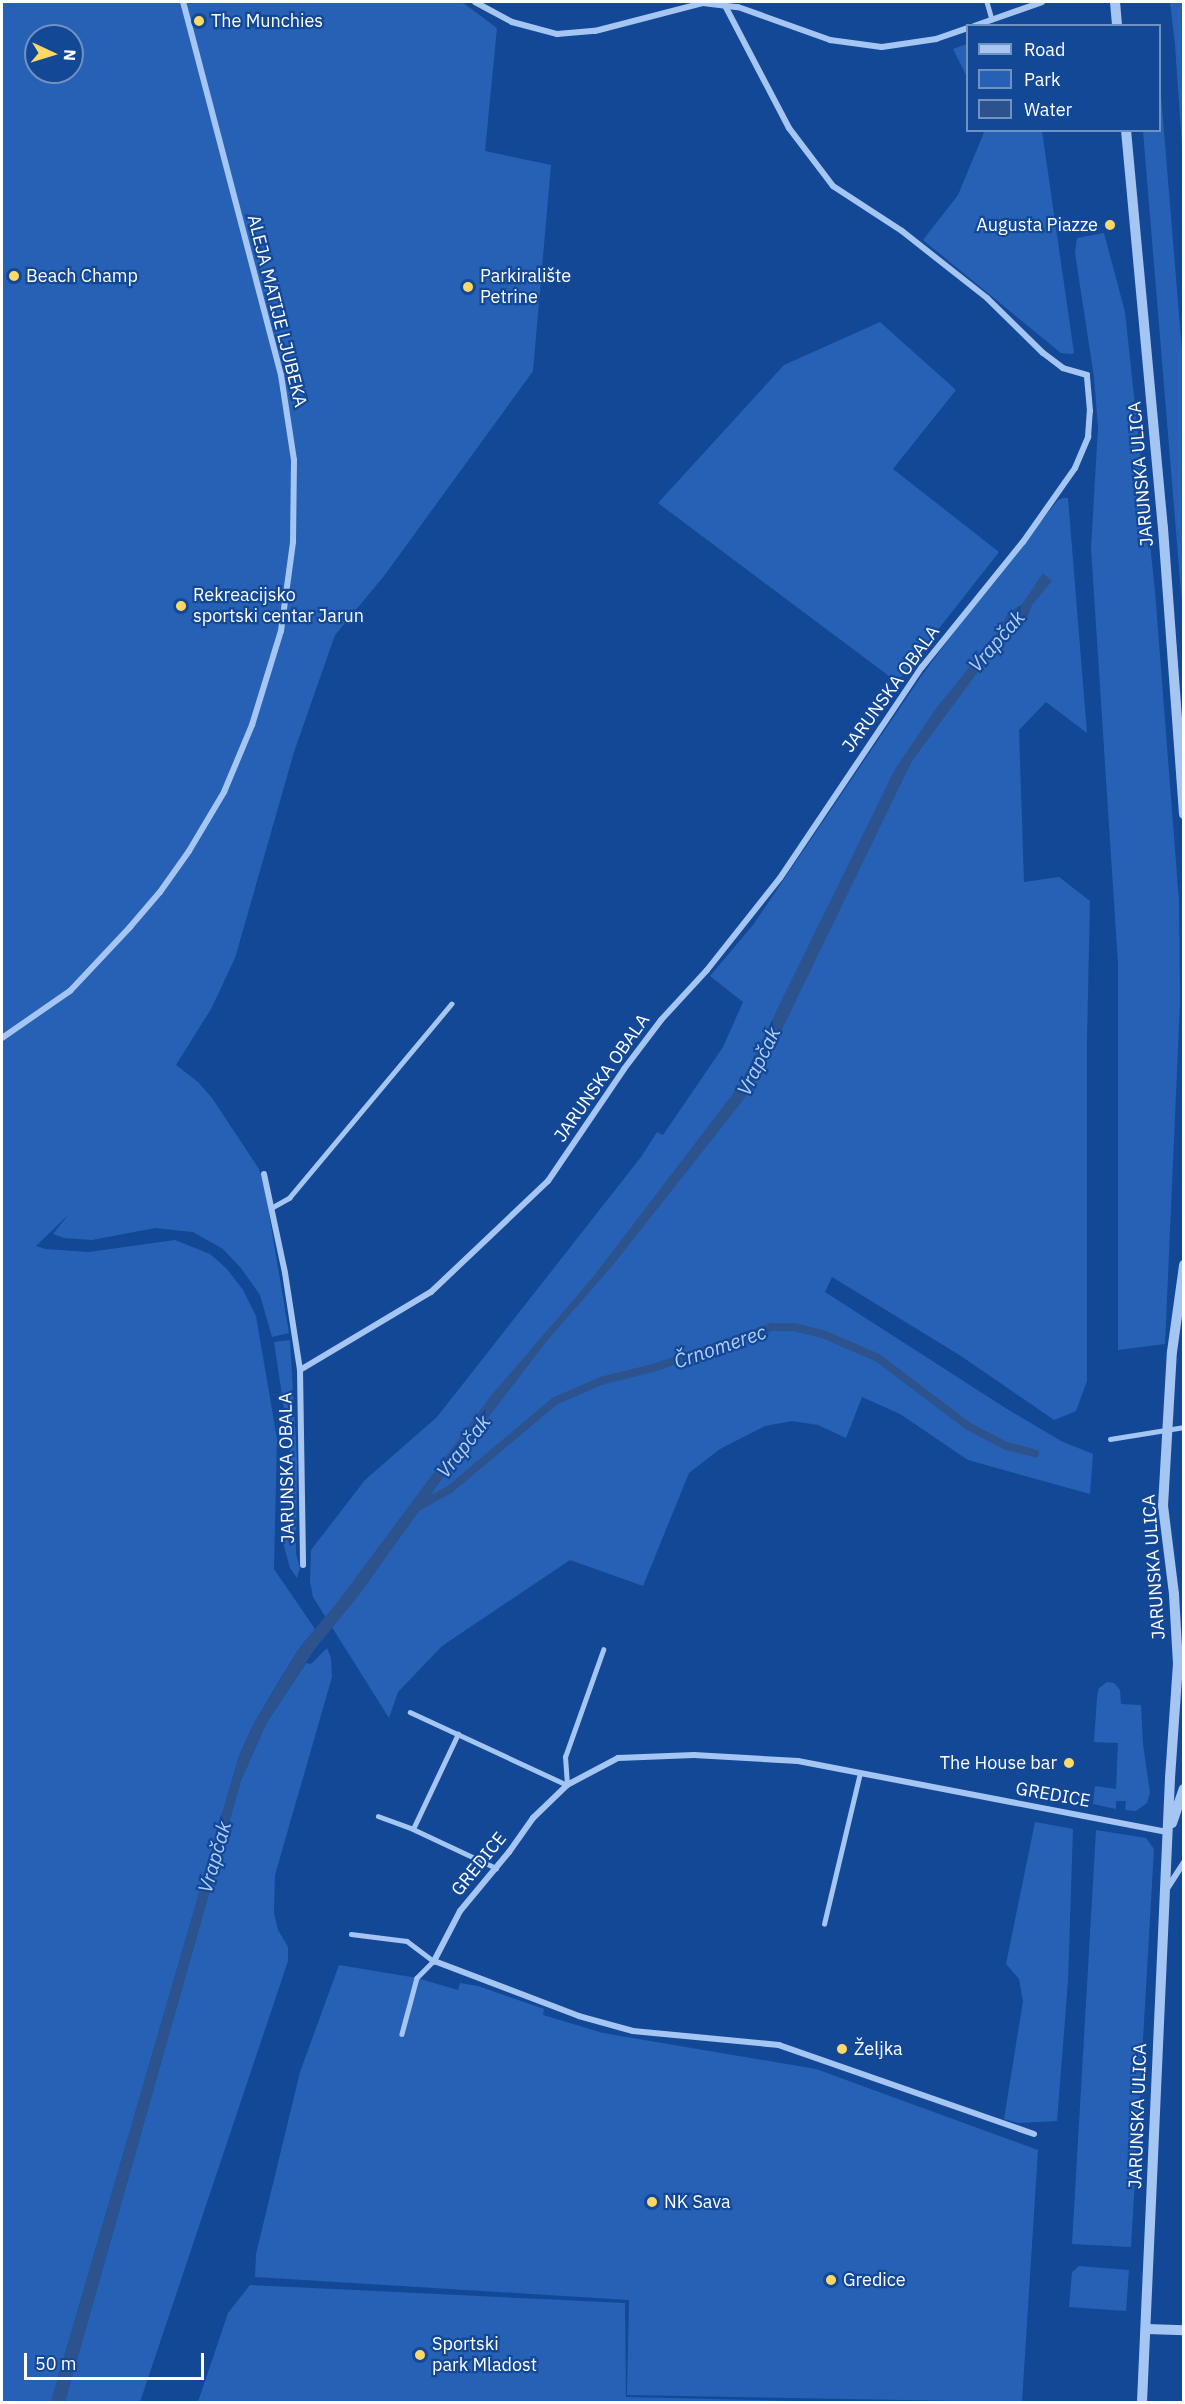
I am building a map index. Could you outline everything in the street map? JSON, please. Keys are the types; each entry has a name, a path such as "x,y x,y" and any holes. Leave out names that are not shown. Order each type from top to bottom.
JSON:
{"street":[{"name":"ALEJA MATIJE LJUBEKA","path":"2,1038 70,991 160,892 189,851 224,792 252,725 281,631 293,542 293,449 281,375 183,2"},
{"path":"475,2 512,22 557,34 576,34 703,3 723,3 830,40 882,47 936,39 966,29"},
{"path":"979,24 1041,2"},
{"path":"1115,2 1117,24"},
{"name":"JARUNSKA OBALA","path":"300,1370 431,1292 548,1180 624,1069 661,1020 707,970 780,878 922,667 1023,542 1068,477 1088,437 1090,411 1087,375 1063,368 978,290 902,231 833,186 789,128 723,3"},
{"name":"JARUNSKA ULICA","path":"1126,132 1163,528 1184,814"},
{"name":"JARUNSKA OBALA","path":"264,1174 300,1370 303,1565"},
{"name":"JARUNSKA ULICA","path":"1142,2403 1178,1664 1174,1594 1164,1514 1172,1352 1184,1265"},
{"name":"GREDICE","path":"434,1961 460,1911 533,1818 567,1785 618,1758 694,1755 798,1761 1169,1832"},
{"name":"JARUNSKA ULICA","path":"1169,1832 1184,1789"},
{"path":"1166,1890 1184,1862"},
{"path":"434,1961 579,2016 633,2031 780,2045 1034,2134"},
{"path":"1147,2329 1184,2330"}],"lane":[{"path":"987,2 992,19"},
{"path":"271,1208 289,1198 451,1004"},
{"path":"1110,1439 1184,1427"},
{"path":"410,1712 567,1785 565,1757 603,1650"},
{"path":"413,1829 458,1734"},
{"path":"824,1924 861,1773"},
{"path":"378,1816 413,1829 496,1868"},
{"path":"351,1934 407,1941 434,1961 417,1978 402,2034"}],"green space":[{"name":"Rekreacijsko sportski centar Jarun","path":"2,2 462,2 497,28 485,151 551,165 533,371 384,576 335,635 294,752 235,958 211,1009 176,1065 198,1082 212,1098 259,1169 264,1184 289,1333 272,1337 260,1295 241,1268 223,1249 193,1232 155,1228 92,1240 64,1238 53,1234 68,1215 36,1246 45,1249 89,1252 175,1240 210,1254 227,1269 243,1290 256,1316 277,1439 274,1569 315,1629 298,1650 279,1681 253,1725 239,1756 51,2402 2,2402"},
{"path":"1170,2 1183,2 1183,161 1175,45"},
{"path":"966,45 966,75 953,49"},
{"path":"1161,95 1183,363 1183,616 1143,132 1161,132"},
{"path":"984,132 1042,132 1074,353 1061,353 923,240 958,195"},
{"path":"1104,233 1125,312 1155,591 1179,901 1180,1003 1165,1344 1118,1350 1118,964 1091,548 1098,428 1094,377 1075,253 1077,238"},
{"path":"880,322 956,390 893,469 999,552 897,682 658,503 784,365"},
{"path":"1068,498 1087,733 1046,702 1019,730 1024,882 1059,877 1090,901 1087,1040 1087,1381 1076,1411 1054,1420 961,1356 832,1277 825,1292 1007,1409 1061,1441 1093,1454 1090,1494 968,1460 900,1414 862,1397 846,1438 818,1425 792,1421 765,1426 720,1449 689,1473 643,1586 570,1560 442,1646 398,1692 389,1718 313,1597 310,1582 311,1550 365,1480 437,1417 641,1157 657,1132 663,1135 723,1047 743,1002 710,976 753,925 920,678 1058,500"},
{"path":"290,1340 297,1460 296,1554 300,1568 297,1578 290,1568 282,1539 288,1498 290,1449 274,1342"},
{"path":"327,1648 331,1658 332,1677 275,1875 274,1913 278,1930 288,1947 288,1961 140,2402 65,2402 241,1780 266,1724 306,1663 311,1664"},
{"path":"1107,1682 1114,1683 1120,1690 1121,1704 1141,1705 1143,1744 1150,1793 1147,1803 1136,1811 1125,1810 1126,1801 1116,1801 1116,1809 1093,1804 1095,1786 1116,1789 1118,1743 1094,1742 1097,1697 1099,1688"},
{"path":"1035,1822 1073,1829 1068,1981 1057,2121 1019,2123 1004,2119 1023,2001 1019,1979 1006,1964"},
{"path":"1096,1830 1146,1838 1154,1849 1131,2247 1072,2244"},
{"name":"NK Sava","path":"339,1965 417,1978 458,1990 460,1983 478,1986 544,2009 543,2015 603,2033 816,2069 1038,2150 1022,2402 627,2395 629,2300 255,2277 256,2254 300,2072"},
{"path":"1079,2266 1129,2270 1126,2311 1069,2307 1072,2272"},
{"name":"Sportski park Mladost","path":"250,2285 625,2303 626,2397 834,2402 198,2402 228,2313"}],"water":[{"name":"Vrapčak","path":"1043,573 1052,581 1032,605 1026,620 991,654 912,761 772,1050 744,1099 613,1265 546,1342 452,1465 359,1595 314,1650 266,1724 241,1780 65,2402 51,2402 239,1756 253,1725 298,1650 339,1600 490,1397 593,1277 741,1083 895,769 937,707 997,633 1008,613 1022,604"}],"waterway":[{"name":"Črnomerec","path":"416,1508 449,1490 555,1401 601,1381 653,1368 772,1327 794,1327 823,1334 878,1358 968,1426 1006,1446 1035,1453"}],"place":[{"name":"The Munchies","path":"199,21"},
{"name":"Augusta Piazze","path":"1110,225"},
{"name":"Beach Champ","path":"14,276"},
{"name":"Parkiralište Petrine","path":"468,287"},
{"name":"Rekreacijsko sportski centar Jarun","path":"181,606"},
{"name":"The House bar","path":"1069,1763"},
{"name":"Željka","path":"842,2049"},
{"name":"NK Sava","path":"652,2202"},
{"name":"Gredice","path":"831,2280"},
{"name":"Sportski park Mladost","path":"420,2355"}]}
